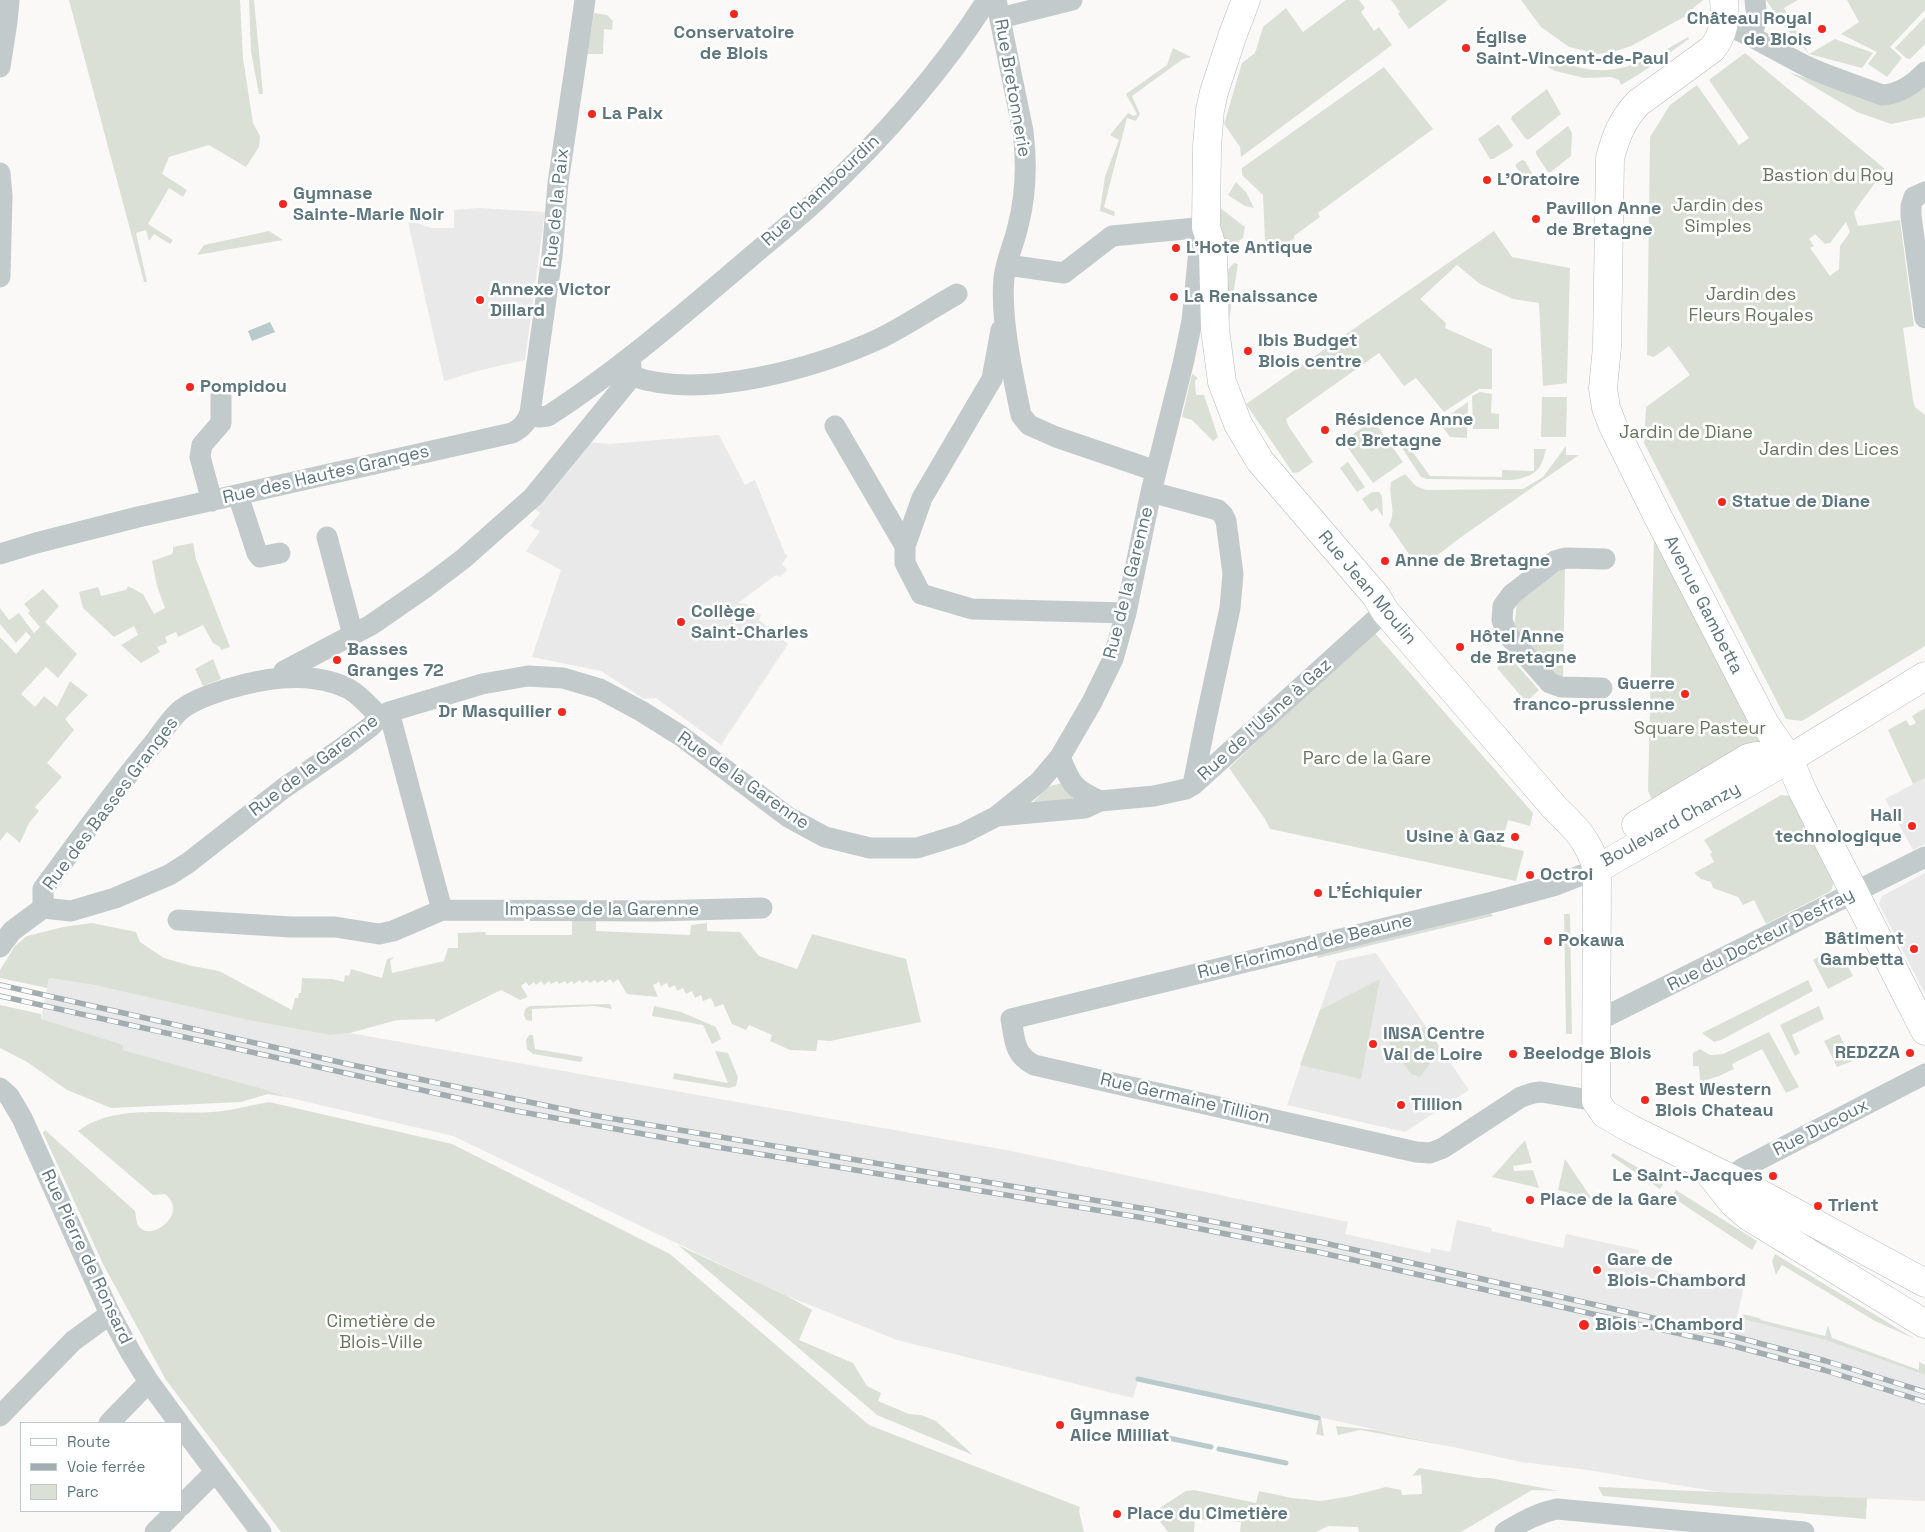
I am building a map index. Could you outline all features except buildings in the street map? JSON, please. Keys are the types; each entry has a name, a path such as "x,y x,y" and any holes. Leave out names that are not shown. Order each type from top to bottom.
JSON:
{"main road":[{"path":"1233,34 1234,0"},
{"path":"1233,34 1246,0"},
{"name":"Avenue Gambetta","path":"1724,12 1720,39 1712,49 1638,103 1621,124 1616,134 1610,158 1606,347 1603,388 1606,408 1613,426 1765,724 1789,759 1815,816 1925,1031"},
{"name":"Rue Jean Moulin","path":"1233,34 1218,76 1210,110 1207,146 1206,227 1212,250 1216,349 1222,382 1238,424 1260,462 1376,596 1385,611 1555,808 1582,836 1592,851 1597,869"},
{"name":"Boulevard Chanzy","path":"1597,869 1789,759 1925,676"},
{"path":"1597,869 1596,1101 1606,1114 1717,1176 1925,1283"},
{"path":"1717,1176 1733,1203 1778,1235 1925,1324"}],"street":[{"path":"0,66 8,22 8,0"},
{"name":"Rue de la Paix","path":"529,415 552,256 558,183 585,0"},
{"name":"Rue Chambourdin","path":"631,367 697,303 836,182 926,85 987,0"},
{"path":"998,9 1072,0"},
{"path":"1751,36 1757,19 1755,0"},
{"name":"Rue Bretonnerie","path":"998,9 1023,131 1026,160 1022,206 1003,288 1014,378 1021,415 1029,425 1056,437 1156,471"},
{"path":"1724,12 1751,36 1782,54 1813,69 1882,95 1893,94 1905,89 1925,72"},
{"path":"0,173 2,196 0,277"},
{"path":"1920,194 1911,206 1911,216 1925,318"},
{"path":"1007,265 1064,273 1112,236 1206,227"},
{"name":"Rue de la Garenne","path":"43,908 71,911 116,898 169,875 188,863 284,788 349,743 384,715 482,684 528,676 563,678 600,690 641,711 681,736 788,817 825,837 870,848 917,848 962,834 997,816 1039,782 1060,757 1092,702 1113,658 1126,612 1151,492 1192,321 1199,250 1206,227"},
{"path":"631,367 652,382 704,385 748,380 838,356 882,337 957,294"},
{"path":"1005,305 992,379 922,498 905,546 905,563 921,594 972,609 1126,612"},
{"path":"529,415 548,416 631,367"},
{"path":"283,678 284,671 289,667 371,625 426,587 509,520 552,476 631,367"},
{"path":"212,501 200,457 202,446 220,423 221,396"},
{"name":"Rue des Hautes Granges","path":"4,552 212,501 512,433 519,430 525,424 529,415"},
{"path":"835,426 905,546"},
{"path":"1151,492 1218,510 1223,514 1226,521 1233,574 1230,608 1194,785"},
{"path":"238,495 257,553 260,557 280,553"},
{"path":"327,537 353,635"},
{"path":"1602,688 1561,687 1550,683 1507,634 1502,620 1503,606 1512,594 1556,561 1566,558 1604,559"},
{"name":"Rue de l'Usine à Gaz","path":"997,816 1085,808 1100,801 1154,796 1186,789 1194,785 1385,611"},
{"name":"Rue des Basses Granges","path":"0,947 12,931 43,908 43,889 140,759 181,709 214,694 283,678 314,679 334,683 349,689 384,715"},
{"path":"384,715 442,910"},
{"path":"1060,757 1068,779 1083,794 1100,801"},
{"name":"Rue du Docteur Desfray","path":"1597,1021 1925,857"},
{"name":"Rue Florimond de Beaune","path":"1011,1019 1556,885 1597,869"},
{"name":"Impasse de la Garenne","path":"178,920 291,927 335,927 379,934 393,931 442,910 655,911 762,908"},
{"name":"Rue Germaine Tillion","path":"1011,1019 1017,1051 1023,1060 1034,1065 1389,1146 1430,1153 1443,1148 1521,1097 1533,1093 1596,1101"},
{"name":"Rue Ducoux","path":"1717,1176 1743,1168 1925,1074"},
{"name":"Rue Pierre de Ronsard","path":"0,1088 9,1096 22,1118 110,1314 149,1382 178,1422"},
{"path":"0,1416 73,1341 110,1314"},
{"path":"110,1422 149,1382"},
{"path":"182,1427 261,1532"},
{"path":"182,1505 215,1472"},
{"path":"1505,1532 1530,1517 1557,1509 1600,1523 1804,1532"},
{"path":"155,1532 175,1512"}],"shaded area":[{"name":"Annexe Victor Dillard","path":"478,208 545,212 525,360 444,381 408,222 416,220 417,223 431,228 454,228 454,210"},
{"path":"270,322 275,332 252,341 248,331"},
{"path":"719,435 745,485 755,480 785,554 788,555 782,564 787,570 780,577 776,575 738,603 746,604 761,615 759,620 788,644 721,745 656,698 644,699 601,671 532,657 561,570 526,551 540,531 530,526 540,513 533,508 588,442 609,444"},
{"name":"Hall technologique","path":"1925,778 1925,844 1913,850 1885,799"},
{"name":"Bâtiment Gambetta","path":"1925,873 1925,994 1879,904 1882,896"},
{"name":"INSA Centre Val de Loire","path":"1376,953 1469,1090 1405,1132 1287,1105 1337,961"},
{"path":"49,978 94,985 248,1020 330,1035 350,1033 1006,1150 1348,1222 1345,1234 1430,1253 1431,1248 1450,1252 1457,1220 1492,1228 1491,1231 1563,1248 1566,1234 1639,1250 1636,1264 1709,1280 1710,1277 1744,1285 1737,1318 1825,1340 1925,1375 1925,1501 1719,1492 1588,1470 1521,1462 1139,1377 1133,1398 897,1340 787,1296 453,1136 286,1097 123,1050 41,1019"}],"green space":[{"path":"69,0 240,0 243,58 253,123 260,136 259,147 246,167 209,145 169,157 162,174 187,190 183,197 169,188 148,224 173,240 170,244 154,234 149,241 146,230 136,233 147,282 144,282"},
{"path":"249,0 254,0 263,94 259,94 251,52"},
{"path":"1346,0 1359,0 1365,8 1361,12 1374,31 1379,27 1392,45 1241,157 1240,147 1224,124 1242,63 1255,53 1263,27 1286,8 1303,32"},
{"path":"1391,0 1448,0 1409,29"},
{"path":"1521,0 1703,0 1684,17 1631,46 1613,52 1598,54 1569,47 1541,27"},
{"path":"1766,0 1798,0 1784,8 1809,54 1784,26"},
{"path":"1847,0 1925,0 1925,10 1890,47 1902,58 1887,77 1868,64 1877,52 1841,34 1859,22"},
{"path":"594,13 607,15 613,21 612,30 604,29 603,54 587,54"},
{"path":"1925,17 1925,44 1910,59 1906,58 1895,48"},
{"path":"1688,37 1689,39 1621,85 1619,80 1611,77 1584,78 1555,71 1546,66 1538,52 1565,63 1584,68 1618,69 1651,57"},
{"path":"1835,39 1873,53 1862,68 1809,54"},
{"path":"1173,48 1191,57 1183,59 1132,96 1140,114 1136,121 1127,118 1104,207 1115,212 1114,216 1100,211 1105,176 1119,140 1110,135 1128,113 1134,116 1137,114 1126,94 1167,65"},
{"path":"1745,53 1885,169 1854,212 1858,226 1900,220 1914,326 1903,328 1913,400 1915,407 1925,415 1925,646 1802,721 1786,719 1644,443 1646,407 1690,375 1669,346 1654,357 1647,355 1650,137 1670,105 1697,85 1739,145 1749,138 1709,80","holes":["1846,222 1850,232 1840,246 1839,269 1830,276 1810,248 1814,246 1809,239 1815,234 1825,244 1830,243"]},
{"path":"1384,67 1433,129 1318,213 1320,217 1294,236 1294,239 1270,249 1265,240 1263,195 1242,175 1242,168"},
{"path":"1789,72 1874,102 1888,104 1908,99 1925,86 1925,117 1891,124 1857,112"},
{"path":"1547,89 1561,114 1528,140 1511,119 1512,116"},
{"path":"1499,125 1513,145 1493,159 1490,159 1478,139"},
{"path":"1568,126 1572,133 1571,156 1551,172 1548,172 1536,151"},
{"path":"1522,160 1525,161 1538,184 1533,188 1530,187 1516,167 1516,164"},
{"path":"1236,182 1246,192 1254,208 1245,206 1228,195"},
{"path":"1219,207 1245,227 1243,238 1219,256"},
{"path":"269,231 283,240 197,255 204,245"},
{"path":"1494,231 1512,257 1570,268 1567,383 1543,386 1539,303 1513,299 1480,284 1457,265 1420,299 1446,323 1445,328 1492,349 1492,389 1479,389 1444,412 1416,378 1404,386 1379,353 1286,419 1289,427 1313,462 1299,472 1293,473 1246,404"},
{"path":"1234,263 1238,264 1222,364 1224,274"},
{"path":"1192,374 1198,378 1195,381 1196,395 1204,395 1218,437 1213,441 1192,420 1182,417"},
{"path":"1480,392 1492,394 1491,413 1499,414 1499,429 1473,429 1472,396"},
{"path":"1542,397 1567,397 1566,437 1541,437"},
{"path":"1468,402 1467,438 1450,437 1439,422"},
{"path":"1373,420 1403,462 1373,483 1343,441"},
{"path":"1407,444 1430,476 1502,477 1502,470 1534,471 1534,449 1546,449 1542,463 1536,471 1527,477 1513,480 1427,479 1421,477 1402,448"},
{"path":"1566,446 1566,455 1579,455 1464,535 1419,569 1389,525 1392,514 1391,482 1405,474 1416,486 1426,490 1523,489 1543,477"},
{"path":"1348,462 1365,487 1357,492 1340,468"},
{"path":"1372,492 1379,492 1382,496 1383,517 1377,508 1371,512 1362,499"},
{"name":"Square Pasteur","path":"1654,536 1761,735 1755,755 1658,813 1648,791"},
{"path":"193,543 196,559 230,647 221,650 220,647 213,643 203,625 178,637 176,632 165,637 167,643 157,647 160,652 141,663 121,645 138,635 134,626 114,637 83,608 79,592 98,587 101,596 126,590 128,586 143,594 154,614 165,608 157,586 152,561 172,554 173,547"},
{"path":"1565,569 1563,677 1557,675 1514,628 1517,602"},
{"path":"43,589 59,606 45,622 77,654 58,678 46,667 21,694 35,707 44,696 57,707 70,681 88,695 65,719 74,730 47,763 62,777 35,807 39,811 29,823 20,843 7,832 0,841 0,637 16,654 31,637 26,632 16,643 0,624 0,608 9,620 19,613 34,633 40,627 28,613 30,611 24,604"},
{"name":"Parc de la Gare","path":"1373,631 1533,813 1530,826 1508,820 1501,846 1524,851 1516,881 1270,829 1229,768"},
{"path":"1507,654 1539,690 1526,702 1497,668 1499,666 1497,663"},
{"path":"213,659 221,679 203,686 195,669"},
{"path":"1925,708 1925,778 1913,784 1888,730 1906,720 1910,726 1916,723 1912,716"},
{"path":"1063,783 1076,798 1034,807 1034,801 1050,786"},
{"path":"1781,795 1789,796 1834,882 1831,891 1766,924 1754,900 1743,905 1738,897 1713,888 1711,882 1701,879 1694,873 1714,862 1710,854 1712,852 1704,840"},
{"path":"1489,911 1493,916 1318,958 1316,953"},
{"path":"1564,914 1570,914 1572,1034 1566,1034"},
{"path":"596,919 596,931 690,935 691,925 707,923 707,931 740,932 759,956 797,969 812,934 906,959 921,1022 830,1041 818,1040 816,1051 790,1050 770,1041 772,1035 749,1025 746,1030 732,1024 723,1004 715,1007 711,998 703,1001 701,995 695,998 692,991 686,994 683,988 677,991 675,985 669,988 667,983 661,986 659,982 653,985 658,997 627,994 618,979 613,983 610,979 605,983 603,980 597,983 595,980 590,983 587,980 582,983 580,980 574,984 572,981 567,984 565,981 559,984 557,981 551,984 549,981 544,985 541,981 536,985 534,982 529,986 526,982 521,986 528,997 520,1000 501,990 436,1022 435,1019 397,1020 350,1033 330,1035 248,1020 94,985 49,978 47,988 0,978 0,970 15,946 27,936 63,927 92,923 136,932 140,942 164,958 219,971 292,1010 295,998 298,998 299,993 301,993 302,978 332,979 344,982 345,975 349,976 351,969 382,978 387,959 394,957 390,961 392,973 444,961 448,948 458,948 458,933 485,932 486,935 572,935 572,921"},
{"path":"1829,951 1834,960 1842,955 1853,976 1828,989 1813,960"},
{"path":"1380,979 1361,1079 1300,1065 1320,1010"},
{"path":"1808,980 1813,991 1721,1040 1714,1042 1702,1033"},
{"path":"610,1004 612,1009 594,1006 532,1009 532,1021 526,1020 524,1015 525,1009 530,1006"},
{"path":"0,1005 41,1014 41,1019 123,1045 123,1050 286,1097 268,1094 241,1102 111,1108 67,1090 27,1062 0,1048"},
{"path":"654,1006 681,1012 716,1027 721,1039 712,1044 703,1025 652,1016"},
{"path":"1819,1006 1824,1019 1792,1035 1800,1053 1795,1056 1780,1025"},
{"path":"1426,1027 1441,1049 1420,1077 1411,1074 1385,1037"},
{"path":"1769,1032 1799,1087 1786,1093 1762,1049 1732,1064 1734,1069 1700,1082 1699,1066 1693,1066 1693,1053 1700,1049 1710,1055 1723,1054"},
{"path":"1839,1034 1853,1061 1837,1067 1824,1041"},
{"path":"529,1035 533,1035 535,1049 583,1057 581,1062 533,1054 527,1049 526,1040"},
{"path":"715,1051 728,1053 738,1077 736,1086 729,1088 673,1079 674,1073 728,1083"},
{"name":"Cimetière de Blois-Ville","path":"269,1102 452,1144 670,1254 869,1425 1080,1507 1079,1511 1084,1532 281,1532 166,1380 103,1264 43,1133 45,1130 135,1211 137,1223 142,1229 149,1231 164,1225 170,1218 173,1211 172,1202 165,1194 153,1195 78,1131 93,1122 125,1113 212,1112"},
{"path":"1525,1140 1532,1163 1513,1166 1514,1171 1533,1170 1539,1188 1492,1177"},
{"path":"1613,1153 1664,1183 1660,1189 1611,1156"},
{"path":"1565,1159 1592,1199 1558,1190"},
{"path":"1676,1190 1757,1241 1752,1250 1672,1197"},
{"path":"678,1245 787,1296 812,1310 799,1340 853,1363 867,1386 881,1393 878,1401 909,1414 921,1415 936,1421 973,1455 877,1415"},
{"path":"1775,1254 1915,1339 1875,1321 1782,1265 1776,1275 1772,1261"},
{"path":"1743,1314 1825,1336 1828,1325 1832,1338 1919,1370 1919,1362 1925,1365 1925,1375 1825,1340 1742,1319"},
{"path":"1138,1377 1321,1417 1324,1436 1316,1434 1319,1420 1137,1381"},
{"path":"1336,1426 1375,1430 1453,1447 1360,1430 1338,1435"},
{"path":"1419,1468 1479,1478 1490,1478 1559,1491 1532,1490 1461,1532 1359,1532 1358,1527 1328,1526 1316,1532 1240,1532 1241,1522 1195,1519 1194,1532 1168,1532 1153,1512 1186,1491 1194,1490 1256,1503 1259,1491 1292,1498 1321,1501 1386,1487 1401,1490 1402,1495 1422,1494 1421,1475 1412,1476"},
{"path":"1598,1487 1867,1498 1866,1519 1603,1496"}],"waterway":[{"path":"1138,1379 1318,1418"},
{"path":"1140,1432 1211,1447"},
{"path":"1219,1449 1286,1463"}],"railway":[{"path":"0,985 352,1065 591,1115 1152,1210 1320,1242 1732,1336 1826,1361 1925,1392"},
{"path":"0,996 511,1110 693,1143 1150,1219 1318,1252 1730,1345 1824,1370 1925,1402"}],"place":[{"name":"Conservatoire de Blois","path":"734,14"},
{"name":"Château Royal de Blois","path":"1822,29"},
{"name":"Église Saint-Vincent-de-Paul","path":"1466,48"},
{"name":"La Paix","path":"592,114"},
{"name":"L'Oratoire","path":"1487,180"},
{"name":"Gymnase Sainte-Marie Noir","path":"283,204"},
{"name":"Pavillon Anne de Bretagne","path":"1536,219"},
{"name":"L'Hote Antique","path":"1176,248"},
{"name":"La Renaissance","path":"1174,297"},
{"name":"Annexe Victor Dillard","path":"480,300"},
{"name":"Ibis Budget Blois centre","path":"1248,351"},
{"name":"Pompidou","path":"190,387"},
{"name":"Résidence Anne de Bretagne","path":"1325,430"},
{"name":"Statue de Diane","path":"1722,502"},
{"name":"Anne de Bretagne","path":"1385,561"},
{"name":"Collège Saint-Charles","path":"681,622"},
{"name":"Hôtel Anne de Bretagne","path":"1460,647"},
{"name":"Basses Granges 72","path":"337,660"},
{"name":"Guerre franco-prussienne","path":"1685,694"},
{"name":"Dr Masquilier","path":"562,712"},
{"name":"Hall technologique","path":"1912,826"},
{"name":"Usine à Gaz","path":"1515,837"},
{"name":"Octroi","path":"1530,875"},
{"name":"L'Échiquier","path":"1318,893"},
{"name":"Pokawa","path":"1548,941"},
{"name":"Bâtiment Gambetta","path":"1914,949"},
{"name":"INSA Centre Val de Loire","path":"1373,1044"},
{"name":"REDZZA","path":"1910,1053"},
{"name":"Beelodge Blois","path":"1513,1054"},
{"name":"Best Western Blois Chateau","path":"1645,1100"},
{"name":"Tillion","path":"1401,1105"},
{"name":"Le Saint-Jacques","path":"1773,1176"},
{"name":"Place de la Gare","path":"1530,1200"},
{"name":"Trient","path":"1818,1206"},
{"name":"Gare de Blois-Chambord","path":"1597,1270"},
{"name":"Blois - Chambord","path":"1584,1325"},
{"name":"Gymnase Alice Milliat","path":"1060,1425"},
{"name":"Place du Cimetière","path":"1117,1514"}],"park label":[{"name":"Bastion du Roy","path":"1828,176"},
{"name":"Jardin des Simples","path":"1718,216"},
{"name":"Jardin des Fleurs Royales","path":"1751,305"},
{"name":"Jardin de Diane","path":"1686,433"},
{"name":"Jardin des Lices","path":"1829,450"}]}
